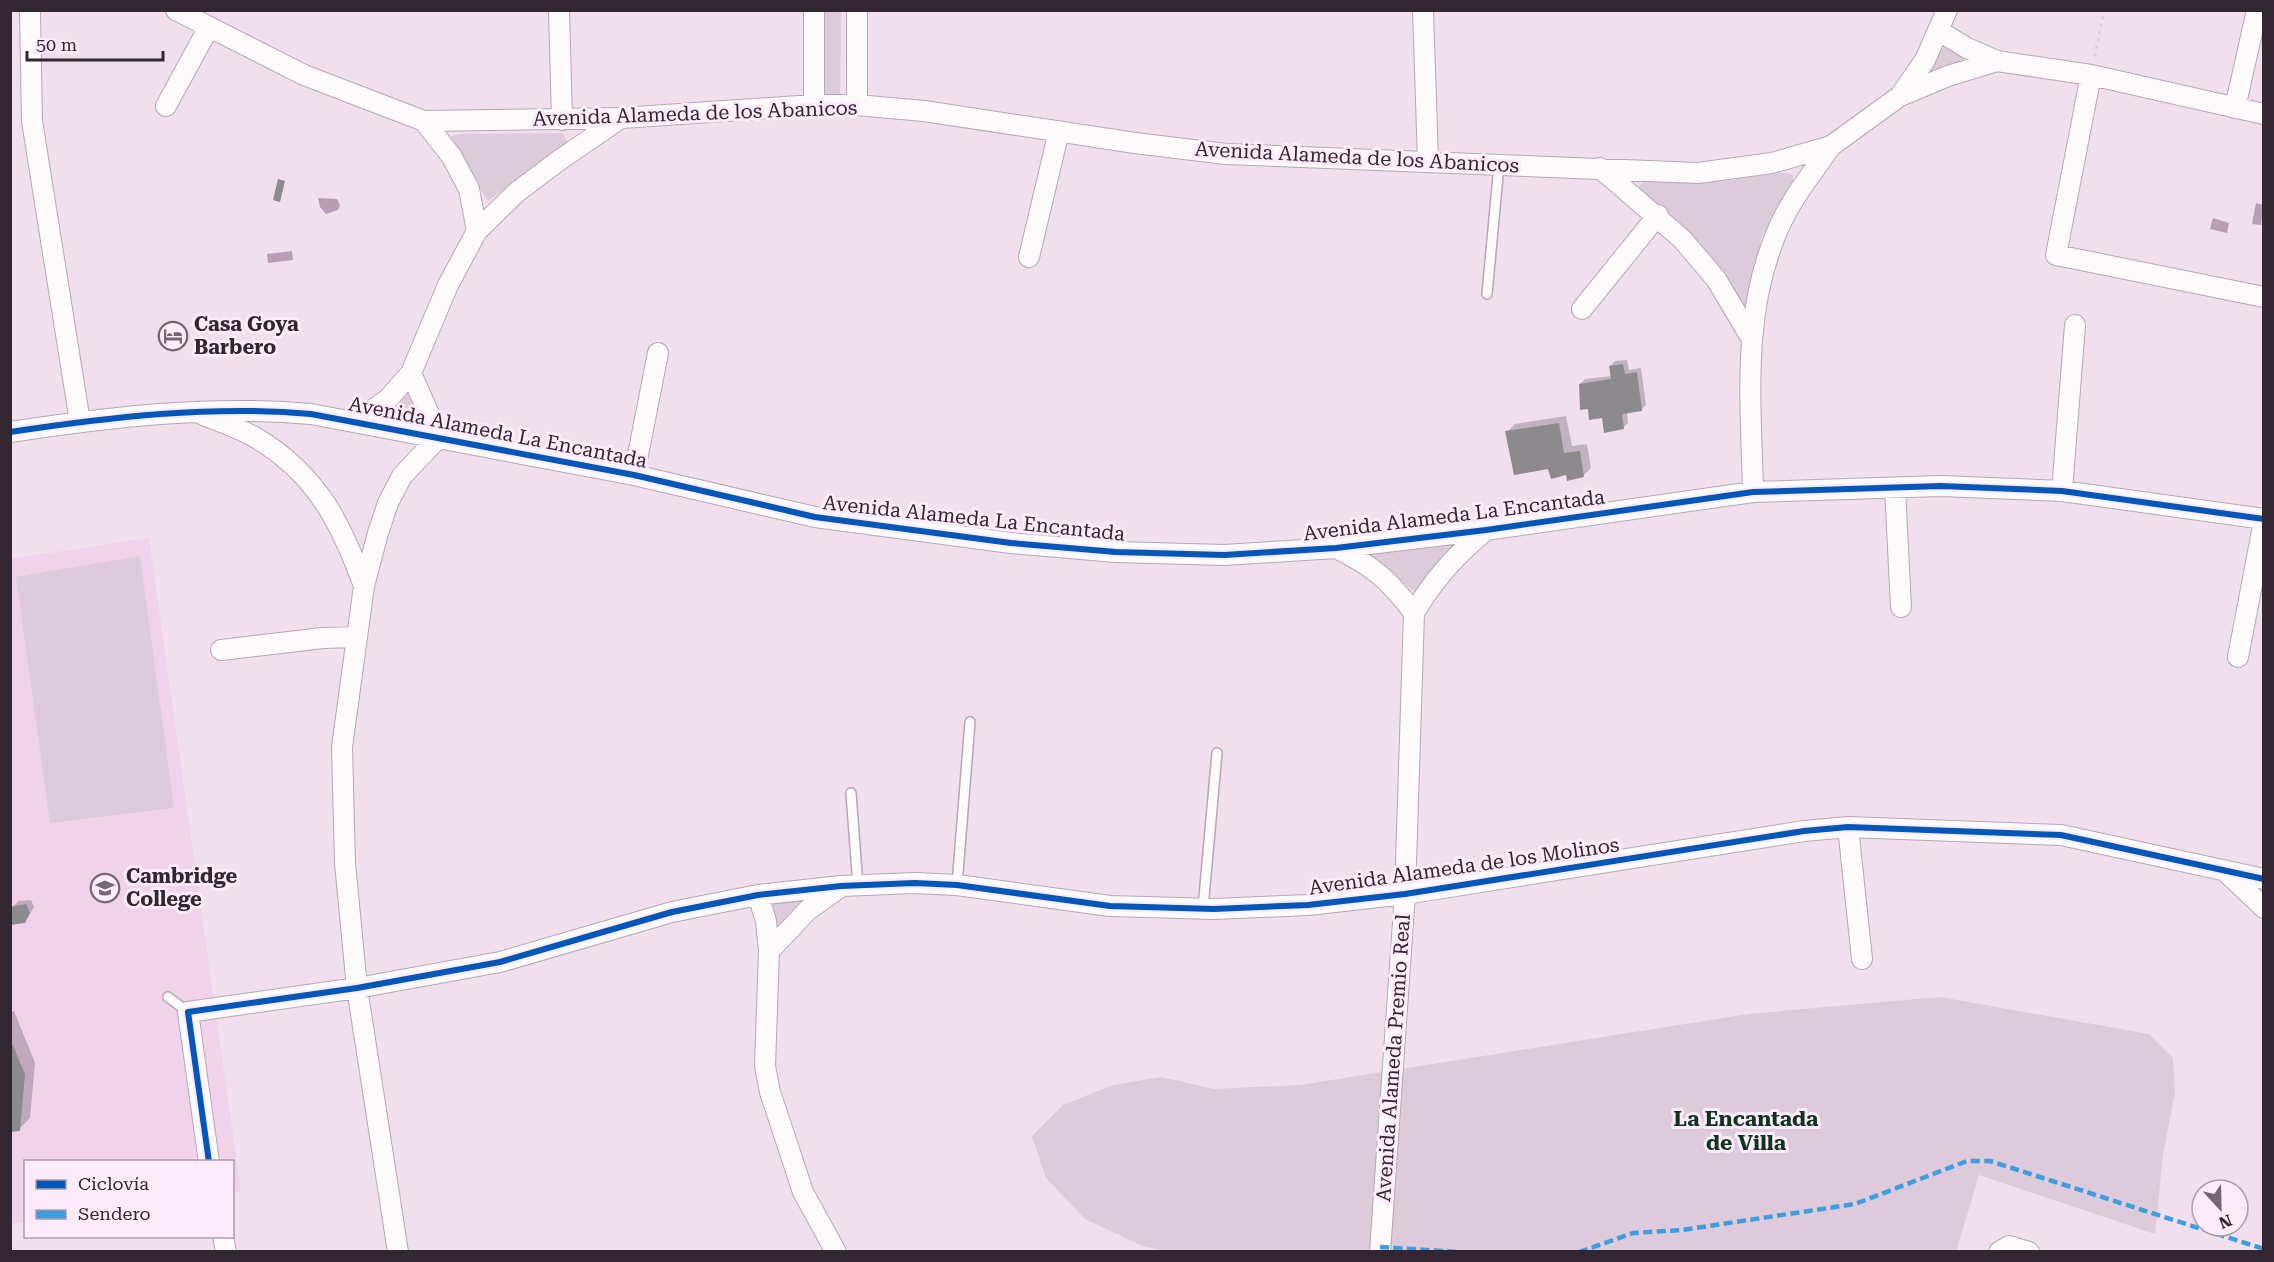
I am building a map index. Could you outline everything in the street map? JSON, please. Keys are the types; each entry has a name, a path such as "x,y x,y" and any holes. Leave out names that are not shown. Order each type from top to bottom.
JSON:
{"street":[{"path":"176,10 304,75 424,122 452,157 469,189 477,231"},
{"path":"559,10 562,120"},
{"path":"814,10 814,105"},
{"path":"857,10 857,105"},
{"path":"1424,10 1428,161"},
{"path":"1900,96 1925,60 1947,10"},
{"path":"2235,108 2257,10"},
{"path":"30,11 32,121 80,422"},
{"path":"166,106 209,27"},
{"path":"1939,32 1997,62"},
{"name":"Avenida Alameda de los Abanicos","path":"424,122 621,118 814,105 857,105 924,111 1226,153 1698,173 1772,163 1831,146 1900,96 1948,76 1997,62 2091,75 2264,114"},
{"path":"2091,75 2056,255 2264,297"},
{"path":"357,421 388,399 411,373 448,285 477,231 517,192 621,118"},
{"path":"1029,257 1059,131"},
{"path":"1753,492 1750,336 1765,266 1779,226 1794,199 1831,146"},
{"path":"1600,168 1658,215 1716,279 1750,336"},
{"path":"1582,309 1658,215"},
{"path":"2062,491 2075,324"},
{"path":"634,475 658,353"},
{"path":"398,1251 357,988 345,863 342,747 364,586 388,503 402,476 440,437 411,373"},
{"name":"Avenida Alameda La Encantada","path":"10,432 80,422 259,409 357,421 440,437 634,475 815,517 1011,543 1116,552 1224,555 1336,548 1486,530 1753,492 1941,486 2062,491 2264,520"},
{"path":"196,412 256,438 307,477 331,509 348,544 364,586"},
{"path":"1895,488 1901,607"},
{"path":"2238,657 2264,520"},
{"name":"Avenida Alameda Premio Real","path":"1380,1251 1405,894 1414,613 1432,582 1454,556 1486,530"},
{"path":"1336,548 1369,564 1392,584 1414,613"},
{"path":"221,650 323,638 357,637"},
{"path":"1848,826 1862,959"},
{"name":"Avenida Alameda de los Molinos","path":"198,1010 357,988 500,962 672,912 758,896 849,886 915,883 957,885 1110,906 1203,908 1308,906 1405,894 1848,826 2061,835 2264,879"},
{"path":"2224,870 2264,908"},
{"path":"769,951 808,910 849,886"},
{"path":"758,896 766,921 769,951 765,1066 770,1092 802,1192 836,1251"},
{"path":"198,1010 210,1160"},
{"path":"1999,1251 2009,1246 2029,1251"}],"lane":[{"path":"1487,294 1499,164"},
{"path":"957,885 970,722"},
{"path":"1203,908 1217,753"},
{"path":"849,886 851,793"},
{"path":"168,997 198,1010"}],"path":[{"path":"2091,75 2104,10"}],"shaded area":[{"path":"824,11 841,11 840,95 823,95"},
{"path":"1945,47 1971,59 1925,76 1938,49"},
{"path":"563,133 567,142 488,201 451,142 451,136 461,134"},
{"path":"1782,173 1793,175 1793,186 1761,238 1750,307 1745,314 1728,282 1680,223 1640,192 1639,185 1644,181 1716,182"},
{"path":"318,198 337,199 340,205 338,210 326,214 320,207"},
{"path":"2256,203 2263,205 2261,225 2252,224"},
{"path":"2213,218 2229,223 2227,233 2210,229"},
{"path":"292,251 293,260 268,263 267,254"},
{"path":"411,391 424,426 384,419 408,392"},
{"name":"Cambridge College","path":"149,538 241,1192 234,1193 234,1160 24,1160 24,1222 11,1224 10,559"},
{"path":"1453,546 1416,593 1367,552"},
{"path":"140,556 174,808 50,823 16,577"},
{"path":"808,900 775,929 769,902"},
{"path":"1940,997 2149,1034 2173,1058 2175,1092 2163,1155 2155,1234 1979,1175 1956,1252 1165,1251 1140,1245 1085,1219 1046,1178 1032,1136 1063,1105 1113,1085 1161,1077 1214,1089 1300,1085 1748,1014"}],"building":[{"path":"278,179 285,181 280,202 273,200"},
{"path":"1623,364 1625,374 1637,372 1642,411 1622,414 1624,429 1604,433 1602,418 1589,420 1588,409 1580,410 1579,384 1611,379 1609,366"},
{"path":"1559,423 1564,453 1580,451 1584,477 1567,481 1566,475 1551,479 1548,469 1514,475 1505,431"},
{"path":"26,904 30,913 25,923 10,925 10,907"},
{"path":"10,1039 25,1074 20,1131 10,1132"}],"marked path":[{"path":"1579,1252 1633,1233 1682,1230 1855,1204 1967,1161 1990,1161 2264,1249"},
{"path":"1380,1247 1458,1252"}],"cycle path":[{"path":"10,432 160,414 236,411 311,414 634,475 815,517 1011,543 1116,552 1224,555 1336,548 1486,530 1753,492 1941,486 2062,491 2264,519"},
{"path":"209,1160 188,1012 357,988 500,962 672,912 758,895 841,886 915,883 957,885 1110,906 1214,909 1308,905 1405,894 1804,831 1848,827 2061,835 2264,879"}],"place":[{"name":"Casa Goya Barbero","path":"173,336"},
{"name":"Cambridge College","path":"105,888"}],"district":[{"name":"La Encantada de Villa","path":"1746,1131"}]}
